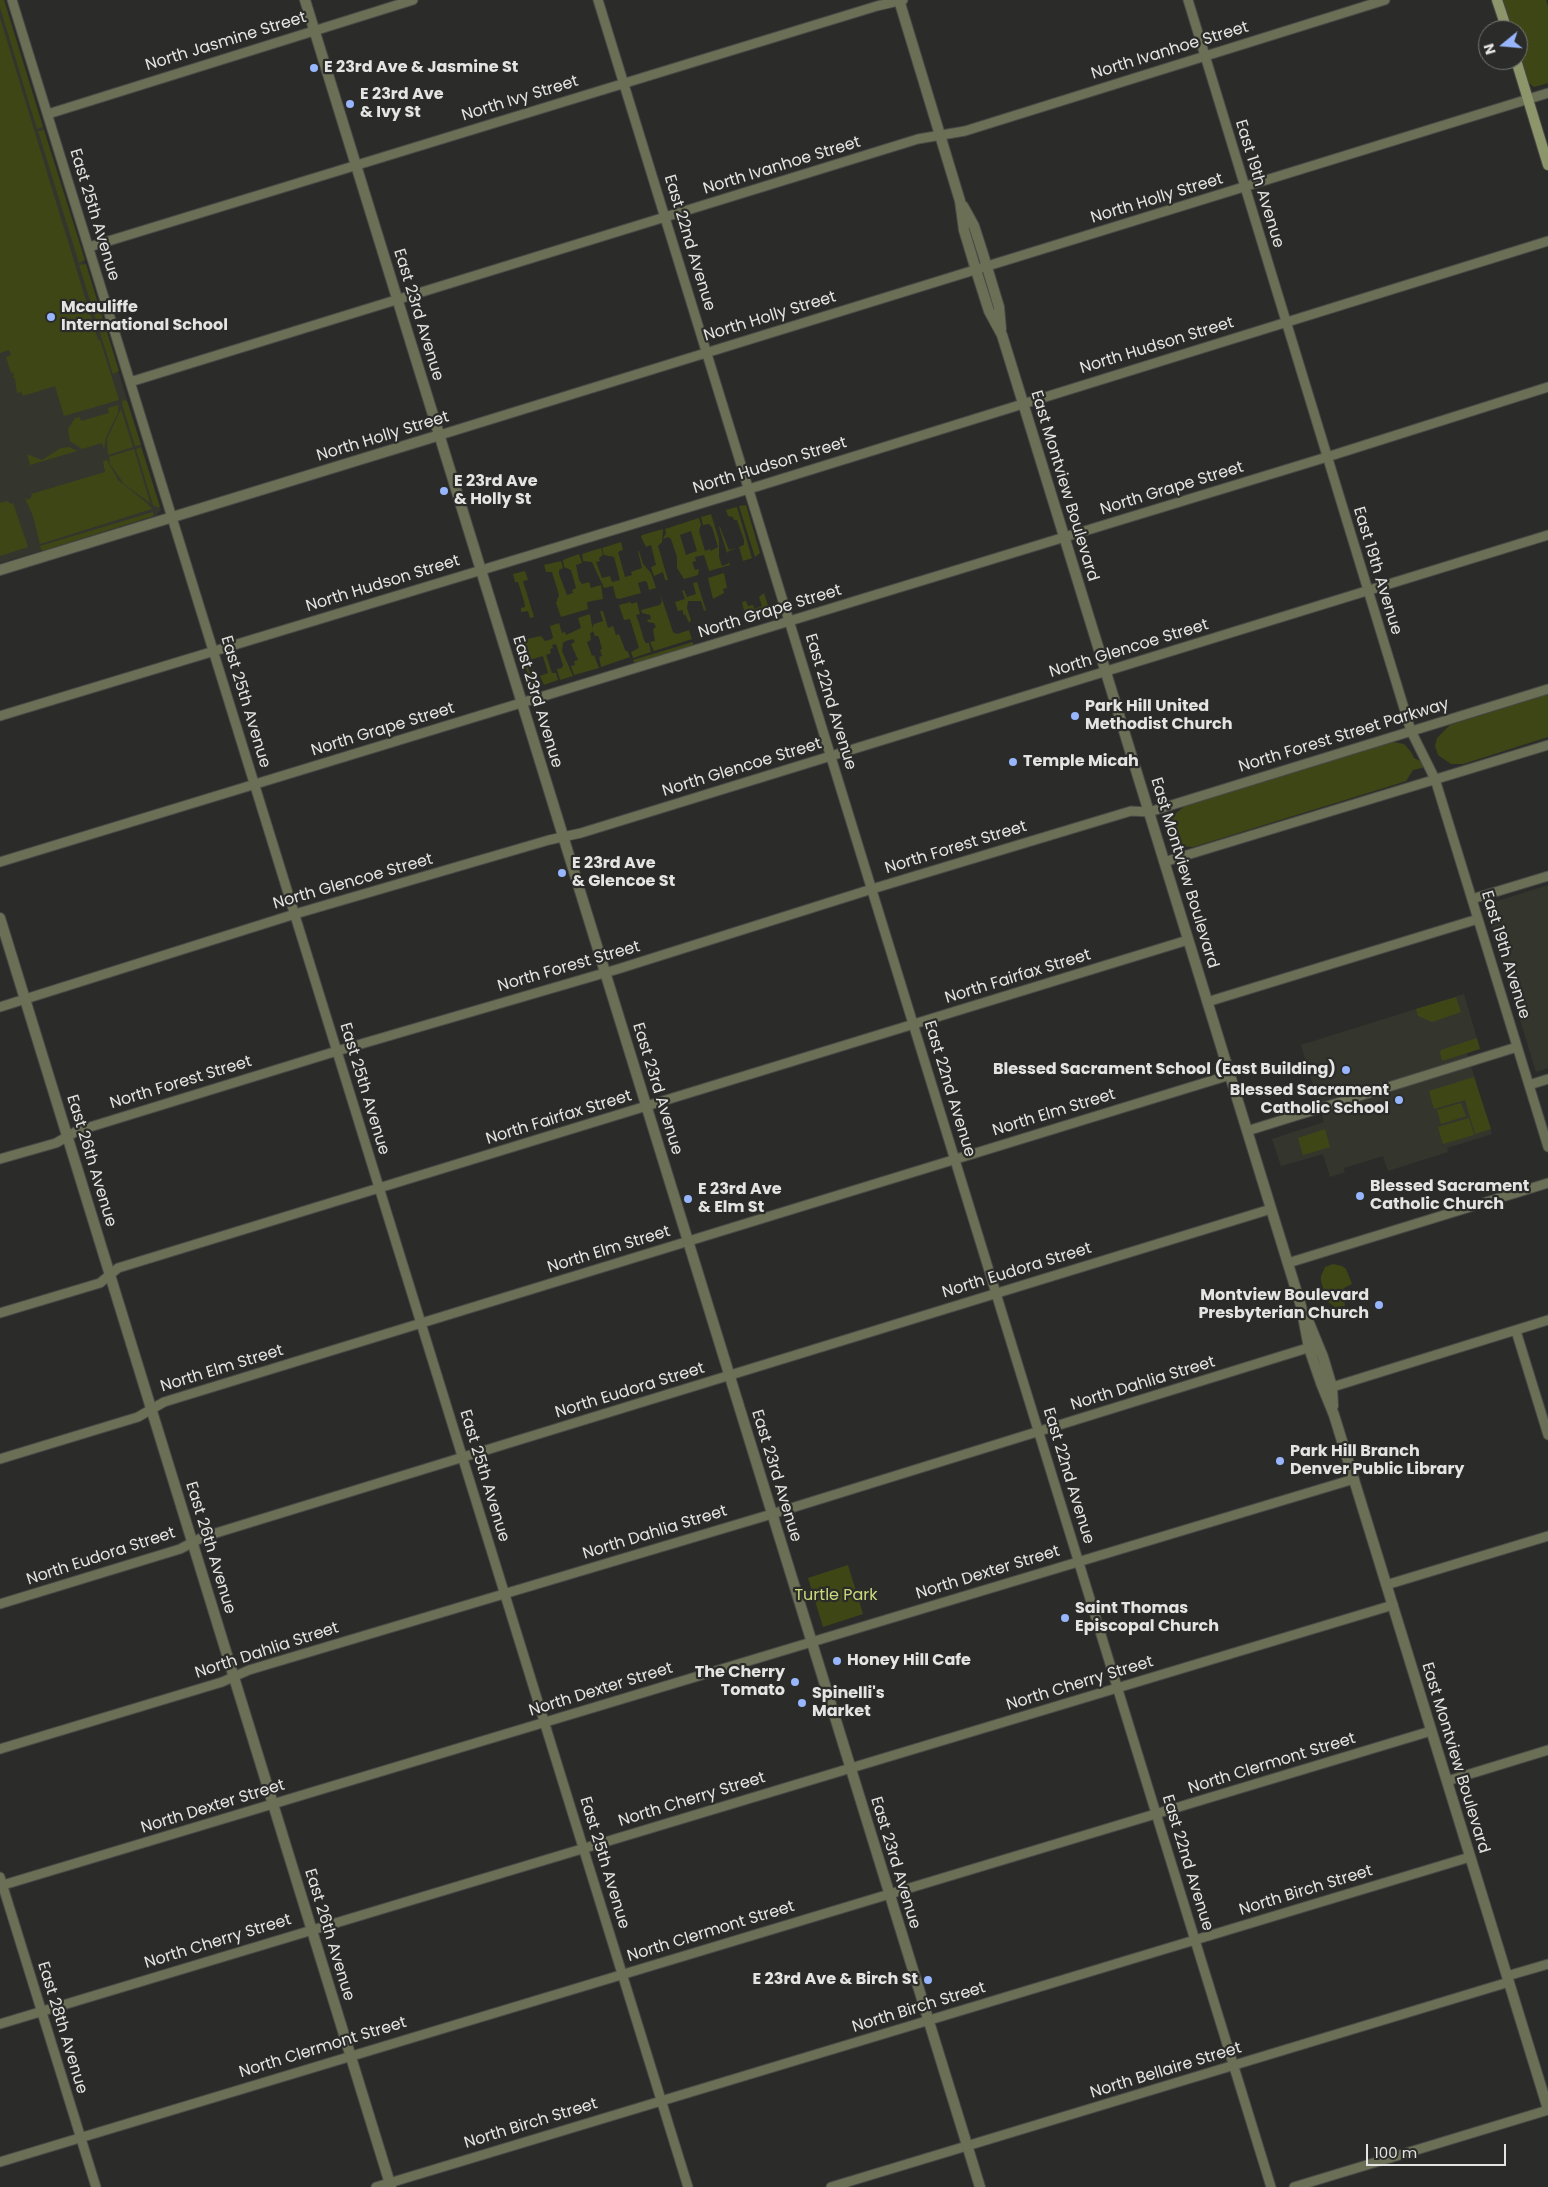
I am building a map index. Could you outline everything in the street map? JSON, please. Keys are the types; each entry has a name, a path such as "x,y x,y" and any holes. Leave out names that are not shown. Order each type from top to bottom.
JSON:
{"main road":[{"path":"1497,0 1504,20"},
{"path":"1519,70 1548,165"}],"street":[{"name":"East 25th Avenue","path":"12,0 688,2187"},
{"name":"East 23rd Avenue","path":"306,0 980,2187"},
{"name":"North Jasmine Street","path":"48,114 413,0"},
{"name":"East 22nd Avenue","path":"598,0 1271,2187"},
{"name":"North Ivy Street","path":"89,247 900,0"},
{"name":"East Montview Boulevard","path":"900,0 960,202 964,230 976,270 989,310 1002,336 1023,403 1301,1306 1328,1388 1334,1415 1548,2110"},
{"name":"East 19th Avenue","path":"1188,0 1411,731 1435,779 1548,1147"},
{"name":"North Ivanhoe Street","path":"130,382 918,139 965,131 1385,0"},
{"name":"North Holly Street","path":"0,570 1245,188 1548,93"},
{"name":"East Montview Boulevard","path":"960,202 974,226 987,267 999,307 1002,336"},
{"name":"North Hudson Street","path":"0,716 749,489 1548,240"},
{"name":"North Grape Street","path":"0,862 790,622 1548,387"},
{"name":"North Glencoe Street","path":"0,1006 295,914 564,837 831,756 1548,535"},
{"name":"North Forest Street Parkway","path":"1149,812 1548,689"},
{"path":"1164,862 1548,745"},
{"name":"North Forest Street","path":"0,1159 56,1143 77,1131 337,1051 605,972 872,889 1132,811 1149,812"},
{"path":"1472,899 1548,876"},
{"name":"East 26th Avenue","path":"0,918 390,2185"},
{"path":"1207,1002 1478,919"},
{"name":"North Fairfax Street","path":"0,1313 100,1283 118,1268 379,1187 646,1108 1188,940"},
{"path":"1247,1131 1517,1047"},
{"name":"North Elm Street","path":"0,1459 138,1417 166,1401 1230,1075"},
{"path":"1529,1085 1548,1079"},
{"path":"1288,1263 1548,1183"},
{"name":"North Eudora Street","path":"0,1604 180,1548 203,1537 1271,1209"},
{"path":"1328,1388 1548,1320"},
{"path":"1516,1330 1548,1435"},
{"name":"North Dahlia Street","path":"0,1749 505,1593 772,1514 1314,1346"},
{"name":"North Dexter Street","path":"1,1883 273,1805 1354,1479"},
{"path":"1386,1585 1548,1536"},
{"name":"North Cherry Street","path":"0,2024 1392,1605"},
{"name":"North Clermont Street","path":"0,2162 1431,1731"},
{"path":"1447,1781 1548,1750"},
{"name":"North Birch Street","path":"376,2187 390,2185 662,2100 1470,1857"},
{"name":"East 28th Avenue","path":"1,1883 96,2187"},
{"name":"North Bellaire Street","path":"832,2187 1234,2067 1508,1979 1548,1964"},
{"path":"1294,2187 1548,2110"}],"shaded area":[{"name":"Mcauliffe International School","path":"0,0 4,0 161,510 156,516 0,563"},
{"path":"1548,885 1548,1068 1536,1072 1485,905"},
{"name":"Blessed Sacrament Catholic School","path":"1464,994 1480,1049 1467,1053 1492,1134 1447,1148 1448,1152 1388,1171 1383,1156 1344,1168 1345,1172 1330,1177 1323,1154 1281,1166 1272,1139 1324,1122 1301,1045"}],"green space":[{"path":"0,0 4,0 43,127 37,129 0,7"},
{"path":"1503,0 1546,0 1548,6 1548,83 1534,87 1529,83 1525,70 1528,70 1528,20 1509,20"},
{"path":"0,18 98,340 100,340 119,400 64,416 55,386 23,396 21,392 17,393 15,379 12,376 14,376 13,372 11,373 6,357 11,355 9,350 0,353"},
{"path":"44,130 85,260 79,263 38,131"},
{"path":"86,264 119,371 113,374 79,265"},
{"path":"123,400 127,401 141,445 135,446 122,404"},
{"path":"118,405 118,413 106,437 104,449 102,443 82,449 70,441 68,429 75,418 80,417 81,421 109,413 108,408"},
{"path":"121,409 133,447 108,455 107,439"},
{"path":"69,447 77,451 30,465 27,454 42,460 61,448"},
{"path":"141,447 160,507 153,505 136,449"},
{"path":"134,449 150,503 124,484 110,464 109,457"},
{"path":"107,460 118,480 152,509 40,544 33,516 25,498 28,500 32,496 31,494 105,472 103,461"},
{"path":"7,501 11,504 13,503 28,547 0,556 0,503"},
{"path":"746,505 760,553 755,557 739,506"},
{"path":"737,507 752,558 743,561 739,547 744,545 744,540 737,520 728,516 726,510"},
{"path":"153,512 153,516 42,551 40,546"},
{"path":"711,514 719,540 719,557 722,566 730,563 730,565 709,571 704,555 695,557 696,561 692,562 695,570 699,569 698,575 684,579 677,568 677,557 671,539 668,537 663,539 666,533 665,529 699,518 701,525 699,531 705,551 710,549 711,551 718,547 712,527 709,524 703,525 701,517","holes":["691,531 697,551 686,555 680,535"]},
{"path":"719,527 729,550 736,548 727,552 728,557"},
{"path":"663,529 662,542 658,546 668,580 665,580 663,572 654,576 651,567 656,565 651,545 646,547 641,537 642,535"},
{"path":"621,542 623,550 618,552 625,577 632,575 631,572 642,568 639,551 643,564 651,573 656,588 649,590 647,582 644,581 638,583 641,593 619,599 616,598 613,586 604,588 592,562 583,561 582,554 601,548 603,555 599,558 600,561 596,562 602,578 610,576 612,582 620,580 614,557 604,555 602,548"},
{"path":"579,554 582,563 576,565 579,580 582,584 589,582 591,588 601,585 603,599 587,602 588,609 561,617 556,603 559,595 552,572 546,572 544,565 561,561 563,568 559,570 559,574 567,595 573,593 572,590 576,588 571,570 564,567 563,560"},
{"path":"525,571 528,580 523,581 534,617 530,618 528,611 521,612 521,608 525,607 524,601 518,582 515,582 513,574"},
{"path":"724,573 727,588 723,589 724,593 713,599 708,578"},
{"path":"697,582 706,610 704,611 701,601 688,601 687,608 691,620 689,623 685,614 683,615 683,610 678,611 675,602 685,599 682,591 684,590 687,597 696,594 693,583"},
{"path":"660,593 673,632 677,634 689,630 692,639 654,651 650,642 655,641 653,629 656,627 654,623 647,620 651,619 650,615 642,613 641,610 660,605 662,601"},
{"path":"764,593 771,615 747,623 742,602 746,601 748,606 753,605 754,609 762,606 759,597"},
{"path":"631,602 631,604 637,602 640,614 636,615 644,640 646,643 649,643 651,652 633,658 631,652 639,648 630,619 624,620 619,605"},
{"path":"600,611 603,611 608,628 613,626 616,635 619,634 630,657 601,667 599,657 602,656 600,650 602,649 599,638 595,636 592,628 594,624 603,621"},
{"path":"590,614 593,632 590,633 591,640 587,642 599,668 574,675 571,666 575,665 574,661 578,660 571,644 575,642 573,639 566,641 563,643 562,651 573,676 560,680 557,669 562,668 563,665 556,644 552,645 551,653 546,655 552,673 556,673 558,680 544,685 540,676 548,673 543,656 526,661 530,673 535,673 541,684 541,686 532,688 517,637 527,639 541,636 545,641 552,639 550,626 559,623 562,633 565,632 566,635 581,628 578,618"},
{"path":"693,642 693,646 635,664 633,660"},
{"path":"1548,694 1548,737 1463,764 1451,764 1438,755 1435,746 1437,738 1450,725"},
{"path":"1393,742 1404,744 1414,758 1430,766 1413,770 1406,781 1193,847 1181,846 1172,840 1169,835 1168,829 1171,817 1185,806"},
{"path":"1456,997 1461,1012 1432,1022 1418,1016 1416,1009"},
{"path":"1477,1038 1480,1049 1442,1061 1441,1050"},
{"path":"1474,1077 1491,1129 1475,1134 1465,1100 1434,1109 1429,1091"},
{"path":"1461,1103 1466,1116 1441,1124 1437,1110"},
{"path":"1469,1118 1474,1135 1443,1144 1438,1127"},
{"path":"1325,1129 1330,1147 1303,1155 1298,1138"},
{"path":"1333,1264 1346,1269 1352,1284 1344,1288 1345,1306 1335,1307 1327,1301 1321,1281 1325,1267"},
{"name":"Turtle Park","path":"848,1565 863,1614 823,1627 808,1578"}],"place":[{"name":"E 23rd Ave & Jasmine St","path":"314,68"},
{"name":"E 23rd Ave & Ivy St","path":"350,104"},
{"name":"Mcauliffe International School","path":"51,317"},
{"name":"E 23rd Ave & Holly St","path":"444,491"},
{"name":"Park Hill United Methodist Church","path":"1075,716"},
{"name":"Temple Micah","path":"1013,762"},
{"name":"E 23rd Ave & Glencoe St","path":"562,873"},
{"name":"Blessed Sacrament School (East Building)","path":"1346,1070"},
{"name":"Blessed Sacrament Catholic School","path":"1399,1100"},
{"name":"Blessed Sacrament Catholic Church","path":"1360,1196"},
{"name":"E 23rd Ave & Elm St","path":"688,1199"},
{"name":"Montview Boulevard Presbyterian Church","path":"1379,1305"},
{"name":"Park Hill Branch Denver Public Library","path":"1280,1461"},
{"name":"Saint Thomas Episcopal Church","path":"1065,1618"},
{"name":"Honey Hill Cafe","path":"837,1661"},
{"name":"The Cherry Tomato","path":"795,1682"},
{"name":"Spinelli's Market","path":"802,1703"},
{"name":"E 23rd Ave & Birch St","path":"928,1980"}]}
